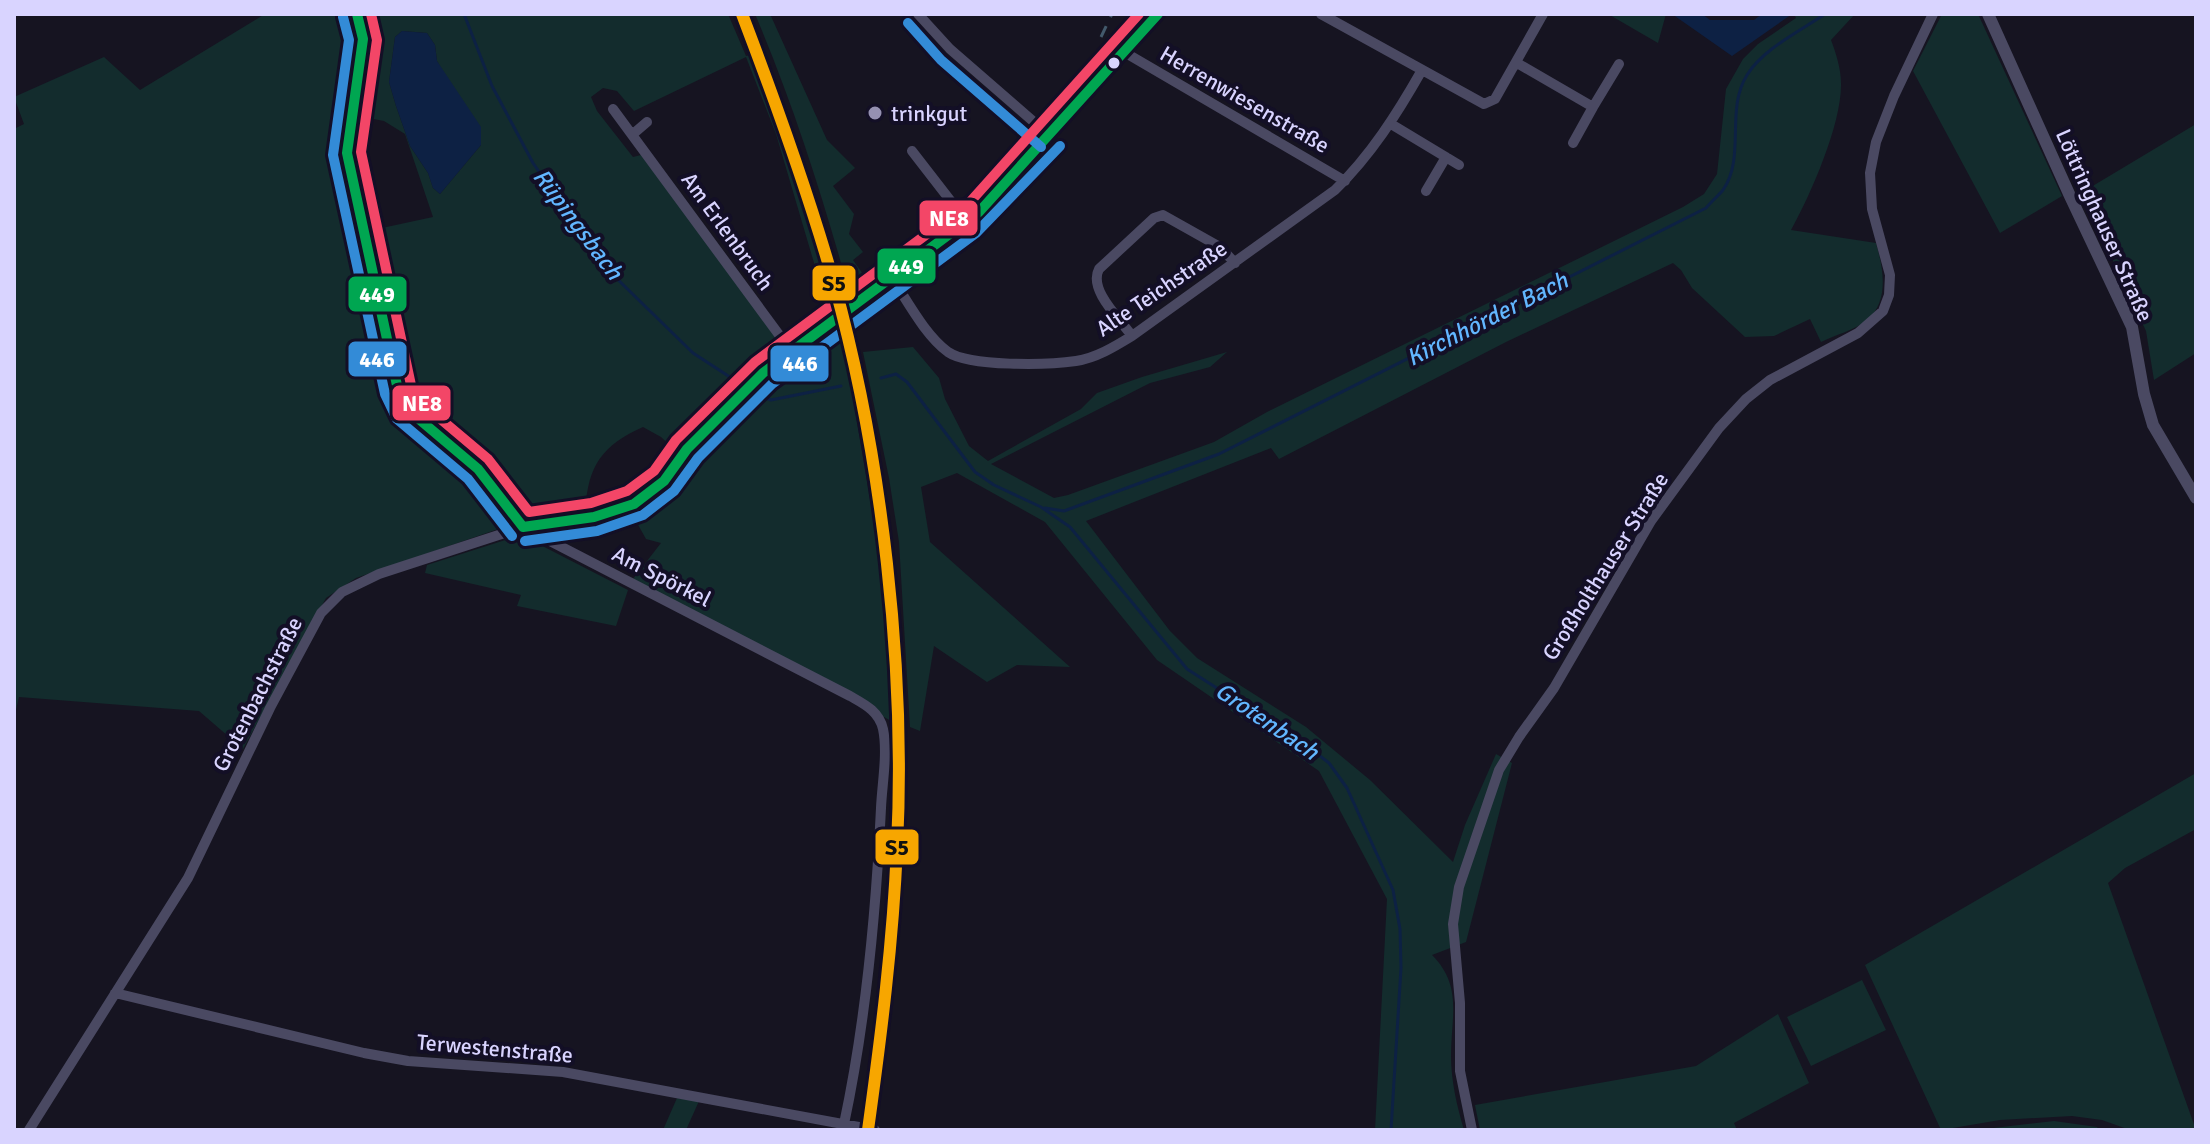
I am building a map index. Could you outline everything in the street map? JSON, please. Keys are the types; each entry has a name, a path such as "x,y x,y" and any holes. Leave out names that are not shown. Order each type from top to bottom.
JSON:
{"street":[{"name":"Am Spörkel","path":"357,14 363,39 347,153 398,390 407,409 478,469 523,527 850,696 870,707 880,721 884,741 878,853 856,1066 844,1124"},
{"path":"918,14 950,49 1050,136"},
{"name":"Grotenbachstraße","path":"29,1130 188,878 283,683 315,622 330,602 356,584 379,574 523,527 594,517 634,504 664,481 687,449 763,373 967,222 1050,136 1158,14"},
{"path":"1321,14 1474,100 1488,104 1495,99 1543,14"},
{"name":"Großholthauser Straße","path":"1472,1130 1460,1071 1460,1003 1453,924 1459,887 1499,770 1554,688 1651,521 1719,428 1746,399 1770,380 1858,333 1883,311 1889,295 1890,275 1872,209 1870,173 1876,142 1894,96 1933,14"},
{"name":"Löttringhauser Straße","path":"1988,14 2132,327 2153,425 2196,498"},
{"name":"Herrenwiesenstraße","path":"1124,52 1345,181"},
{"path":"1517,63 1593,107"},
{"path":"1573,143 1619,64"},
{"name":"Alte Teichstraße","path":"892,278 940,344 968,360 1021,363 1076,361 1106,351 1235,263 1345,181 1391,124 1422,70"},
{"name":"Am Erlenbruch","path":"613,109 791,351"},
{"path":"633,134 647,122"},
{"path":"1391,124 1459,165"},
{"path":"912,151 967,222"},
{"path":"1426,191 1446,157"},
{"path":"1132,336 1097,287 1095,277 1099,269 1154,218 1167,216 1220,247 1235,263"},
{"name":"Terwestenstraße","path":"115,993 408,1061 563,1072 875,1130"}],"green space":[{"path":"265,14 728,14 746,56 751,55 783,132 838,311 830,317 776,134 746,57 634,111 617,91 603,88 591,97 597,111 633,157 641,155 781,343 776,355 675,450 643,427 607,450 599,459 589,482 585,512 521,519 494,478 458,444 413,409 405,392 368,231 433,217 405,134 384,121 363,117 336,136 393,407 457,460 495,506 507,526 356,578 326,598 243,749 199,711 19,697 14,718 14,129 24,124 14,97 104,57 140,90","holes":["402,31 427,33 435,45 437,61 481,145 440,194 433,188 428,173 410,146 389,82 395,37"]},
{"path":"755,14 770,14 827,140 855,168 833,186 854,214 849,234 863,252 853,260 872,287 852,302 808,156"},
{"path":"1608,14 1666,14 1658,43"},
{"path":"1794,14 1855,14 1831,40 1841,78 1836,118 1816,178 1791,230 1876,243 1881,262 1882,294 1874,312 1862,324 1821,342 1810,319 1774,336 1745,337 1692,288 1673,263 1506,342 1279,459 1271,448 1086,521 1170,631 1197,658 1306,727 1370,780 1453,862 1465,825 1496,754 1512,763 1466,942 1432,955 1442,967 1452,990 1452,1075 1464,1130 1375,1130 1387,899 1319,771 1157,660 1045,522 957,473 921,487 930,542 1070,667 1017,665 987,682 934,646 920,731 910,727 899,542 863,352 913,347 939,378 945,399 969,446 988,461 1081,409 1097,393 1227,352 1210,367 1150,383 991,464 1054,498 1214,442 1267,412 1704,194 1717,174 1726,89 1743,59 1758,44 1796,18"},
{"path":"1942,14 1978,14 2062,196 2000,233 1913,71"},
{"path":"2196,124 2196,353 2154,380 2146,331 2081,193"},
{"path":"841,326 883,577 893,722 633,579 661,543 646,539 632,514 657,498 716,431 723,438 744,421 733,411 773,373"},
{"path":"521,535 628,590 616,626 517,606 521,595 425,573 427,565"},
{"path":"2196,773 2196,829 2125,868 2108,883 2196,1130 2130,1130 2102,1120 2072,1116 2000,1120 1941,1130 1865,965"},
{"path":"1862,980 1886,1030 1811,1066 1787,1017"},
{"path":"1778,1014 1809,1083 1734,1123 1737,1130 1480,1130 1475,1105 1696,1066"},
{"path":"677,1098 699,1101 686,1130 663,1130"},
{"path":"2054,1121 2097,1127 2099,1130 1976,1130"}],"water":[{"path":"1672,14 1702,14 1710,20 1754,20 1762,14 1792,14 1732,56"},
{"path":"402,31 427,33 435,45 437,61 481,127 481,145 440,194 433,188 428,173 410,146 389,82 395,37"}],"waterway":[{"name":"Rüpingsbach","path":"464,14 492,86 533,163 607,269 693,353 759,396 771,400 841,386"},
{"name":"Kirchhörder Bach","path":"1045,508 1064,511 1219,454 1706,208 1723,190 1730,177 1737,103 1747,75 1772,49 1825,14"},
{"name":"Grotenbach","path":"881,378 896,374 907,382 975,472 994,485 1041,507 1070,527 1187,669 1303,743 1329,763 1347,788 1393,890 1400,929 1401,968 1391,1130"}],"railway":[{"path":"1101,37 1112,14"}],"transit line":[{"name":"449","path":"357,14 363,39 347,153 398,390 407,409 478,469 523,527"},
{"name":"NE8","path":"371,14 377,40 361,152 411,385 418,400 488,459 529,512 591,503 627,491 654,471 676,440 755,362 970,202 1139,14"},
{"name":"S5","path":"742,14 791,148 834,283 865,419 887,563 898,707 897,847 886,989 868,1130"},
{"name":"449","path":"523,527 594,517 634,504 664,481 687,449 763,373 979,212 1158,14"},
{"name":"446","path":"343,17 349,40 333,155 385,394 397,419 468,479 512,536"},
{"name":"446","path":"908,23 941,60 1041,147"},
{"name":"446","path":"525,541 597,531 643,515 674,491 698,458 772,384 976,233 1060,146"}],"place":[{"name":"trinkgut","path":"875,113"}]}
